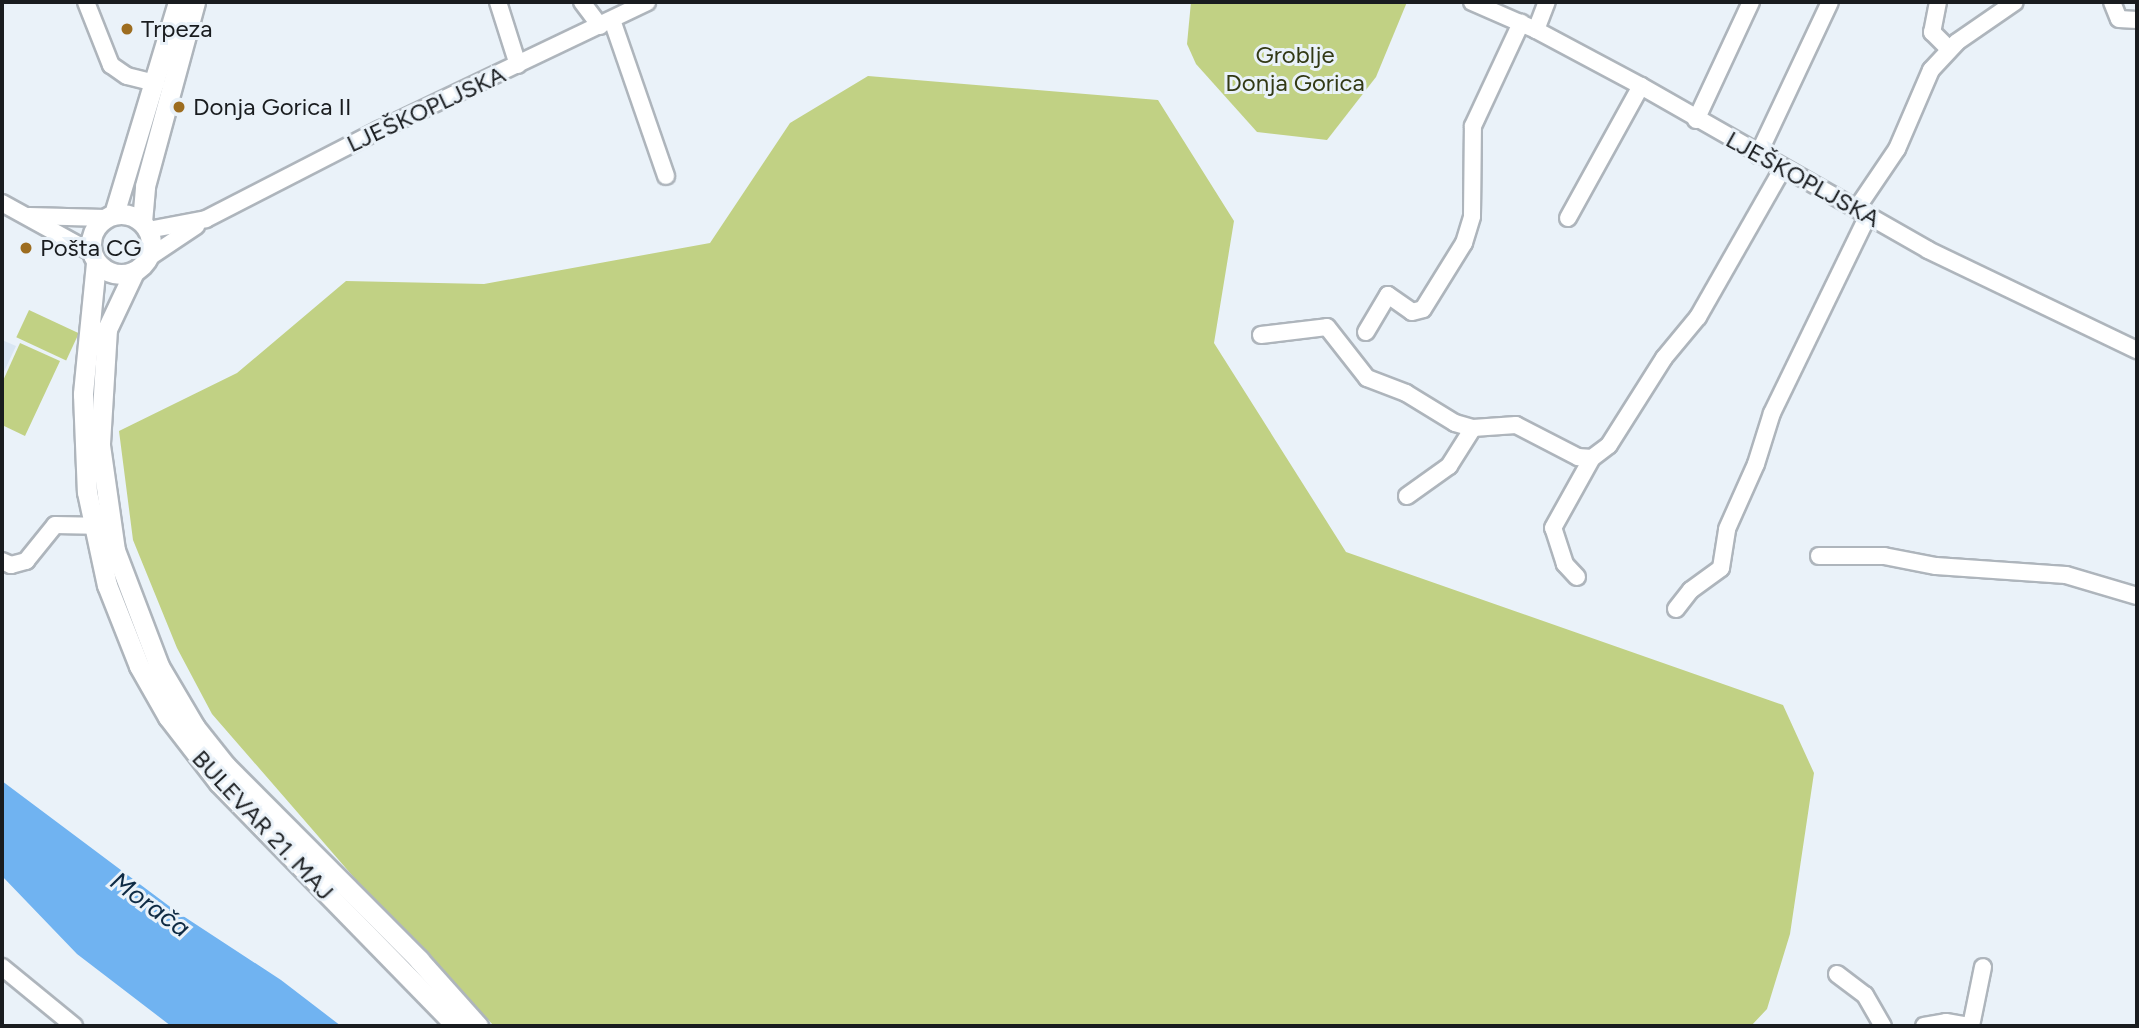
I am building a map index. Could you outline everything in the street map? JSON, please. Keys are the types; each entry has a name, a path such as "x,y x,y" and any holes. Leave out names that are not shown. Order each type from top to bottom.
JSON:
{"main road":[{"name":"BULEVAR 21. MAJ","path":"178,2 156,83 110,216 92,232 94,257 82,428 94,526 107,585 125,636 183,739 219,783 456,1026"},
{"name":"BULEVAR 21. MAJ","path":"195,2 145,187 141,265 107,329 100,445 115,550 154,655 195,727 226,766 419,960 478,1026"},
{"path":"110,216 145,226"},
{"path":"94,257 113,274 141,265"}],"street":[{"path":"86,2 111,65 127,76 156,83"},
{"path":"498,2 518,65"},
{"path":"582,2 606,23 666,176"},
{"name":"LJEŠKOPLJSKA","path":"141,265 206,219 647,2"},
{"name":"LJEŠKOPLJSKA","path":"1472,2 1528,26 1641,86 1782,170 1940,256 2137,350"},
{"path":"1366,332 1388,295 1412,312 1423,309 1464,243 1472,216 1473,126 1528,26 1546,2"},
{"path":"1696,120 1751,2"},
{"path":"1758,156 1830,2"},
{"path":"1938,2 1932,32 1949,49"},
{"path":"1676,610 1684,597 1721,568 1727,529 1756,464 1772,413 1862,212 1897,149 1926,78 1949,49 2015,2"},
{"path":"2112,2 2119,19 2137,20"},
{"path":"1568,218 1641,86"},
{"path":"1577,577 1565,564 1553,528 1592,458 1609,445 1664,358 1698,317 1782,170"},
{"path":"2,203 29,216 94,257"},
{"path":"29,216 110,216"},
{"name":"LJEŠKOPLJSKA","path":"145,226 206,219"},
{"path":"1261,335 1327,327 1367,378 1473,428 1516,425 1578,457 1592,458"},
{"path":"1407,496 1449,466 1473,428"},
{"path":"2,561 11,565 26,561 55,525 94,526"},
{"path":"1819,556 1884,556 1936,566 2066,575 2137,596"},
{"path":"2,967 74,1026"},
{"path":"1924,1026 1946,1022 1970,1026 1983,967"},
{"path":"1837,974 1865,995 1883,1026"}],"shaded area":[{"path":"2,340 16,346 2,376"}],"green space":[{"name":"Groblje Donja Gorica","path":"1191,2 1407,2 1376,77 1327,140 1257,132 1196,64 1187,44"},
{"path":"868,76 1158,100 1234,221 1214,343 1346,552 1783,705 1814,773 1790,934 1767,1009 1751,1026 494,1026 364,889 212,714 177,648 133,540 119,431 237,373 346,281 484,284 710,243 790,123"},
{"path":"29,310 79,333 66,360 16,337"},
{"path":"20,343 60,361 25,436 2,425 2,383"}],"water":[{"name":"Morača","path":"2,781 177,912 281,980 341,1026 171,1026 77,954 2,876"}],"place":[{"name":"Trpeza","path":"127,29"},
{"name":"Donja Gorica II","path":"179,107"},
{"name":"Pošta CG","path":"26,248"}]}
